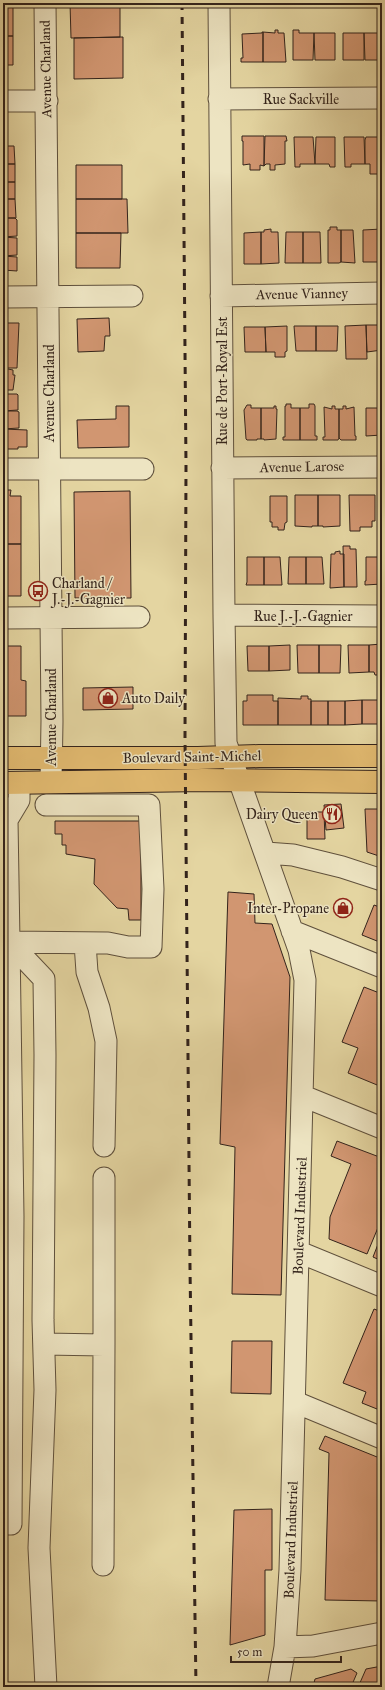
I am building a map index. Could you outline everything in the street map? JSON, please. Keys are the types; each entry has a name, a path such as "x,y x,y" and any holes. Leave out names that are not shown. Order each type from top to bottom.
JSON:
{"main road":[{"name":"Boulevard Saint-Michel","path":"3,758 382,756"},
{"name":"Boulevard Saint-Michel","path":"11,783 120,781 382,782"}],"street":[{"name":"Avenue Charland","path":"45,3 49,296 51,782"},
{"name":"Rue de Port-Royal Est","path":"219,3 222,468 226,744 231,757"},
{"name":"Rue Sackville","path":"219,99 382,98"},
{"path":"3,101 47,101"},
{"name":"Avenue Vianney","path":"221,296 382,293"},
{"path":"3,297 132,296"},
{"name":"Avenue Larose","path":"222,468 382,467"},
{"path":"3,469 143,469"},
{"name":"Rue J.-J.-Gagnier","path":"224,615 382,616"},
{"path":"3,618 139,617"},
{"name":"Boulevard Industriel","path":"231,757 266,853 292,931 302,962 305,980 296,1402 290,1570 285,1647 278,1687"},
{"path":"120,781 121,804"},
{"path":"3,1524 11,1524 12,1161 9,942 5,818 19,800 11,783"},
{"path":"9,942 108,943 128,947 150,947 153,889 149,805 46,805"},
{"path":"266,853 293,855 342,867 382,880"},
{"path":"292,931 382,966"},
{"path":"9,942 44,979 45,1390 39,1548 46,1687"},
{"path":"85,943 87,972 99,1008 106,1041 104,1146"},
{"path":"303,1096 382,1128"},
{"path":"12,1161 44,1160"},
{"path":"102,1565 104,1178"},
{"path":"299,1252 382,1286"},
{"path":"44,1344 104,1345"},
{"path":"296,1402 382,1438"},
{"path":"285,1647 313,1646 382,1633"}],"building":[{"path":"70,3 120,3 120,37 71,38"},
{"path":"3,7 13,7 13,36 3,36"},
{"path":"275,30 278,30 278,33 284,33 286,62 263,62 263,32 275,33"},
{"path":"293,30 299,30 299,33 314,33 313,60 293,60"},
{"path":"379,30 382,30 382,60 365,60 364,33 379,33"},
{"path":"262,32 263,62 241,62 241,58 243,58 242,34"},
{"path":"314,33 335,33 335,60 315,60"},
{"path":"343,33 364,33 364,60 343,60"},
{"path":"3,36 13,36 13,65 3,65"},
{"path":"123,37 123,78 74,79 74,38"},
{"path":"4,129 5,146 3,146"},
{"path":"242,136 264,136 264,166 260,165 260,170 250,170 250,164 243,165"},
{"path":"265,136 286,136 285,164 275,165 275,170 270,170 270,164 266,164 264,166"},
{"path":"294,137 313,137 315,164 300,164 300,167 295,167"},
{"path":"316,137 335,137 335,167 330,167 329,164 315,164"},
{"path":"344,137 364,137 365,164 351,164 351,167 345,167"},
{"path":"366,137 382,137 382,167 380,167 380,174 370,174 370,164 365,164"},
{"path":"3,146 14,146 15,164 3,164"},
{"path":"3,164 15,164 15,182 3,182"},
{"path":"76,165 122,165 122,199 76,199"},
{"path":"3,182 15,182 15,199 3,199"},
{"path":"3,199 15,199 16,218 3,218"},
{"path":"76,199 127,199 128,233 76,233"},
{"path":"3,218 15,218 17,220 17,236 3,237"},
{"path":"330,227 337,227 337,230 341,230 341,262 339,263 328,263 328,230 330,230"},
{"path":"271,229 271,232 278,232 279,263 261,264 261,232"},
{"path":"382,229 382,262 363,262 363,230"},
{"path":"341,230 353,230 355,263 341,262"},
{"path":"261,232 261,264 244,264 244,233"},
{"path":"286,232 303,232 303,263 285,263"},
{"path":"303,232 320,232 321,263 303,263"},
{"path":"76,233 121,233 120,268 76,268"},
{"path":"3,237 17,238 17,255 3,256"},
{"path":"3,256 17,257 17,271 3,270"},
{"path":"109,318 110,336 105,336 104,351 78,352 77,319"},
{"path":"3,323 19,323 17,368 3,368"},
{"path":"366,325 367,359 346,359 345,326"},
{"path":"366,325 382,325 382,350 367,352"},
{"path":"287,326 287,351 285,352 285,357 275,357 275,352 266,352 265,327"},
{"path":"294,326 316,326 316,351 296,351"},
{"path":"316,326 338,326 337,351 316,351"},
{"path":"244,327 265,327 266,352 245,352"},
{"path":"3,368 13,370 13,375 15,375 13,390 3,390"},
{"path":"3,394 18,395 18,410 3,411"},
{"path":"286,404 291,404 291,408 300,408 300,440 283,440 283,437 285,437"},
{"path":"309,404 314,404 315,406 315,436 317,436 317,440 300,440 300,408 309,408"},
{"path":"247,405 251,405 251,408 261,408 261,439 246,439 244,410"},
{"path":"116,406 129,406 129,447 78,448 77,420 116,419"},
{"path":"274,406 276,406 277,409 276,439 261,439 261,408 274,408"},
{"path":"332,406 335,406 335,409 339,409 339,438 338,440 323,440 323,437 325,437 324,407 332,409"},
{"path":"343,406 346,406 346,409 354,407 356,440 341,440 339,438 339,409 343,409"},
{"path":"366,408 382,408 382,435 366,436"},
{"path":"3,411 19,412 19,428 3,429"},
{"path":"3,429 27,430 27,447 18,447 18,449 3,449"},
{"path":"3,490 11,490 10,496 21,496 21,544 3,544"},
{"path":"130,491 131,598 75,598 74,492"},
{"path":"295,495 318,495 318,526 295,526"},
{"path":"318,495 340,495 340,526 318,526"},
{"path":"349,495 375,495 375,521 372,521 372,527 360,527 360,531 350,531"},
{"path":"270,496 287,496 287,522 285,523 284,530 278,530 278,527 272,527 272,522 270,522"},
{"path":"3,544 21,544 21,596 3,596"},
{"path":"343,546 350,546 350,549 356,549 357,587 344,587"},
{"path":"340,551 340,554 344,554 344,587 330,588 331,554 335,554 335,552"},
{"path":"378,554 382,554 382,584 365,585 366,557 378,557"},
{"path":"247,557 264,557 264,585 246,585"},
{"path":"264,557 280,557 282,585 264,585"},
{"path":"289,557 306,557 306,584 288,584"},
{"path":"306,557 322,557 324,584 306,584"},
{"path":"382,644 382,675 375,675 374,672 369,672 369,645"},
{"path":"290,645 290,670 269,671 269,646"},
{"path":"297,645 319,645 319,673 298,673"},
{"path":"319,645 341,645 340,673 319,673"},
{"path":"348,645 369,645 369,672 349,673"},
{"path":"3,646 21,646 21,680 26,681 26,716 3,716"},
{"path":"247,646 269,646 269,671 248,671"},
{"name":"Auto Daily","path":"133,687 133,709 83,710 83,688"},
{"path":"247,695 273,695 273,701 278,701 278,725 243,725 243,701 247,701"},
{"path":"301,696 308,696 308,699 311,699 311,725 278,725 278,698 301,699"},
{"path":"379,698 382,698 382,725 379,724"},
{"path":"362,700 379,700 379,724 362,724"},
{"path":"362,700 362,724 345,725 345,701"},
{"path":"311,701 328,701 328,725 311,725"},
{"path":"328,701 345,701 345,725 328,725"},
{"path":"341,804 344,828 326,830 324,805"},
{"path":"365,809 382,809 382,857 367,852"},
{"path":"307,812 324,812 325,839 307,839"},
{"path":"55,821 141,821 141,920 129,920 128,909 117,908 94,884 95,859 66,854 66,845 62,845 62,834 55,834"},
{"path":"228,892 254,894 255,923 272,924 290,977 281,1295 232,1294 235,1147 220,1144"},
{"path":"374,905 382,908 382,943 362,935"},
{"path":"364,987 382,994 382,1087 348,1073 358,1048 342,1042"},
{"path":"337,1141 382,1158 382,1218 367,1254 329,1239 330,1217 351,1164 331,1156"},
{"path":"382,1234 382,1261 373,1257"},
{"path":"374,1309 382,1312 382,1411 362,1403 366,1392 343,1383"},
{"path":"232,1341 272,1341 271,1394 231,1393"},
{"path":"325,1436 382,1459 382,1601 325,1600 329,1453 319,1449"},
{"path":"272,1509 272,1570 265,1570 265,1635 230,1645 234,1510"},
{"path":"382,1666 382,1687 363,1687 359,1685 366,1669"},
{"path":"351,1669 357,1673 351,1687 313,1687 315,1679"}],"railway":[{"path":"182,3 186,466 185,737 196,1687"}],"place":[{"name":"Charland / J.-J.-Gagnier","path":"38,591"},
{"name":"Auto Daily","path":"108,698"},
{"name":"Dairy Queen","path":"332,814"},
{"name":"Inter-Propane","path":"343,908"}]}
